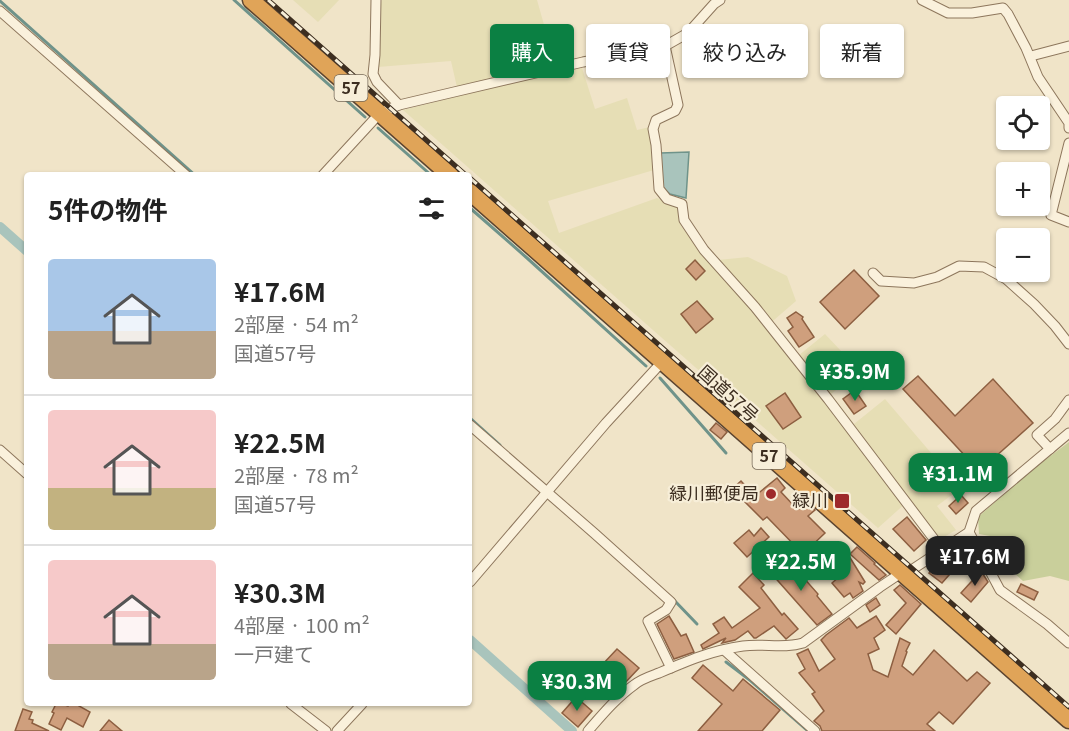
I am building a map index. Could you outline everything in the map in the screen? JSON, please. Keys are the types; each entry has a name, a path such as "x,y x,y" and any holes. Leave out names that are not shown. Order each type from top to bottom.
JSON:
{"highway":[{"name":"57","path":"251,0 446,172"},
{"name":"国道57号","path":"472,194 1069,720"}],"street":[{"path":"376,0 373,74 377,82 399,105"},
{"path":"670,43 688,33 720,0"},
{"path":"922,0 948,13 972,13 1003,8 1031,57 1038,77 1069,123 1069,128"},
{"path":"0,11 182,172"},
{"path":"1031,57 1069,45"},
{"path":"326,172 380,113 399,105 586,61"},
{"path":"670,69 678,105 675,111 656,120 653,129 659,189 667,198 682,204 684,220 704,250 754,307 828,399 943,550"},
{"path":"1069,143 1052,215 1069,222"},
{"path":"873,273 881,281 914,283 937,278 959,266 984,267 1006,279 1034,304 1069,344"},
{"path":"472,580 606,423 663,362"},
{"path":"1050,449 1037,435 1055,419 1069,400"},
{"path":"472,426 671,602 666,610 648,621 671,668"},
{"path":"588,731 612,704 636,683 710,652 744,646 792,646 803,643 901,573 913,569 969,532 976,511 1069,433"},
{"path":"0,450 24,471"},
{"path":"969,532 1000,590 1069,643"},
{"path":"724,650 815,731"},
{"path":"294,706 326,731"},
{"path":"337,731 360,706"}],"shaded area":[{"path":"293,0 339,0 318,22"},
{"path":"382,0 537,0 544,24 490,24 490,78 574,78 574,70 582,68 595,109 627,98 637,130 650,127 654,170 548,201 559,233 657,198 679,207 681,226 708,261 748,257 787,276 796,301 767,326 793,360 825,334 860,371 831,394 854,424 885,399 961,488 937,506 956,530 937,541 907,502 878,528 403,110 459,96 451,61 378,67"}],"green space":[{"path":"1069,442 1069,581 1050,576 1023,581 1012,571 1001,538 979,534 978,517 1033,469"}],"water":[{"path":"689,152 686,198 670,194 662,187 661,153"}],"building":[{"path":"695,260 705,271 696,280 686,269"},
{"path":"854,270 879,296 845,329 820,302"},
{"path":"697,301 713,319 696,333 681,314"},
{"path":"796,312 803,317 802,319 814,337 799,347 788,331 793,327 787,318"},
{"path":"918,376 955,416 993,379 1033,423 995,457 999,461 982,474 903,389"},
{"path":"855,390 866,406 854,414 843,399"},
{"path":"785,393 801,417 783,429 766,406"},
{"path":"716,423 727,432 721,439 710,430"},
{"path":"777,478 785,488 781,492 796,508 799,509 806,502 815,510 808,516 825,533 803,554 767,517 763,520 732,489 741,481 755,496"},
{"path":"961,495 968,503 956,514 949,506"},
{"path":"907,517 926,540 914,551 893,529"},
{"path":"761,528 769,537 747,557 734,543 749,530 754,536"},
{"path":"857,547 886,575 879,580 850,554"},
{"path":"849,556 865,582 863,584 859,582 863,591 853,598 850,593 844,597 832,583 848,569 841,563"},
{"path":"1003,556 1008,568 1000,571 995,559"},
{"path":"787,559 818,594 817,596 832,614 817,625 771,573"},
{"path":"936,564 949,575 942,583 929,573"},
{"path":"981,571 988,582 971,602 961,593"},
{"path":"753,573 764,585 761,588 782,615 784,613 798,629 786,639 774,626 756,638 748,631 735,640 722,643 726,638 703,649 701,645 719,633 713,624 724,617 732,628 760,608 739,587"},
{"path":"1021,584 1038,592 1034,600 1017,592"},
{"path":"900,585 921,604 896,634 886,625 906,603 894,590"},
{"path":"876,598 880,605 870,612 866,605"},
{"path":"669,616 681,636 686,634 694,652 674,659 657,624"},
{"path":"876,616 885,630 874,638 879,649 868,654 873,670 888,677 900,638 910,643 902,666 913,675 934,650 967,681 977,672 990,683 953,724 939,712 927,724 935,731 822,731 814,721 824,711 812,694 815,692 799,673 805,669 797,654 808,649 819,671 835,659 821,640 826,635 849,618 857,628"},
{"path":"617,649 639,668 623,685 617,679 608,689 596,679 605,668 602,665"},
{"path":"703,665 733,691 743,679 780,710 762,731 698,731 722,704 692,678"},
{"path":"576,697 592,711 578,727 562,713"},
{"path":"55,706 79,706 90,712 83,727 67,718 61,730 49,724 54,713 52,712"},
{"path":"23,709 32,712 29,719 33,720 32,723 49,731 15,731"},
{"path":"109,720 122,731 100,731"}],"waterway":[{"path":"234,0 365,117"},
{"path":"0,1 192,172"},
{"path":"378,128 428,172"},
{"path":"472,210 646,366"},
{"path":"0,227 24,248"},
{"path":"660,378 726,453"},
{"path":"472,420 500,445"},
{"path":"673,599 697,624"},
{"path":"472,642 572,731"},
{"path":"726,662 808,731"}],"railway":[{"path":"268,0 462,172"},
{"path":"472,180 1069,707"}],"place":[{"name":"緑川郵便局","path":"771,494"},
{"name":"緑川","path":"842,501"}]}
